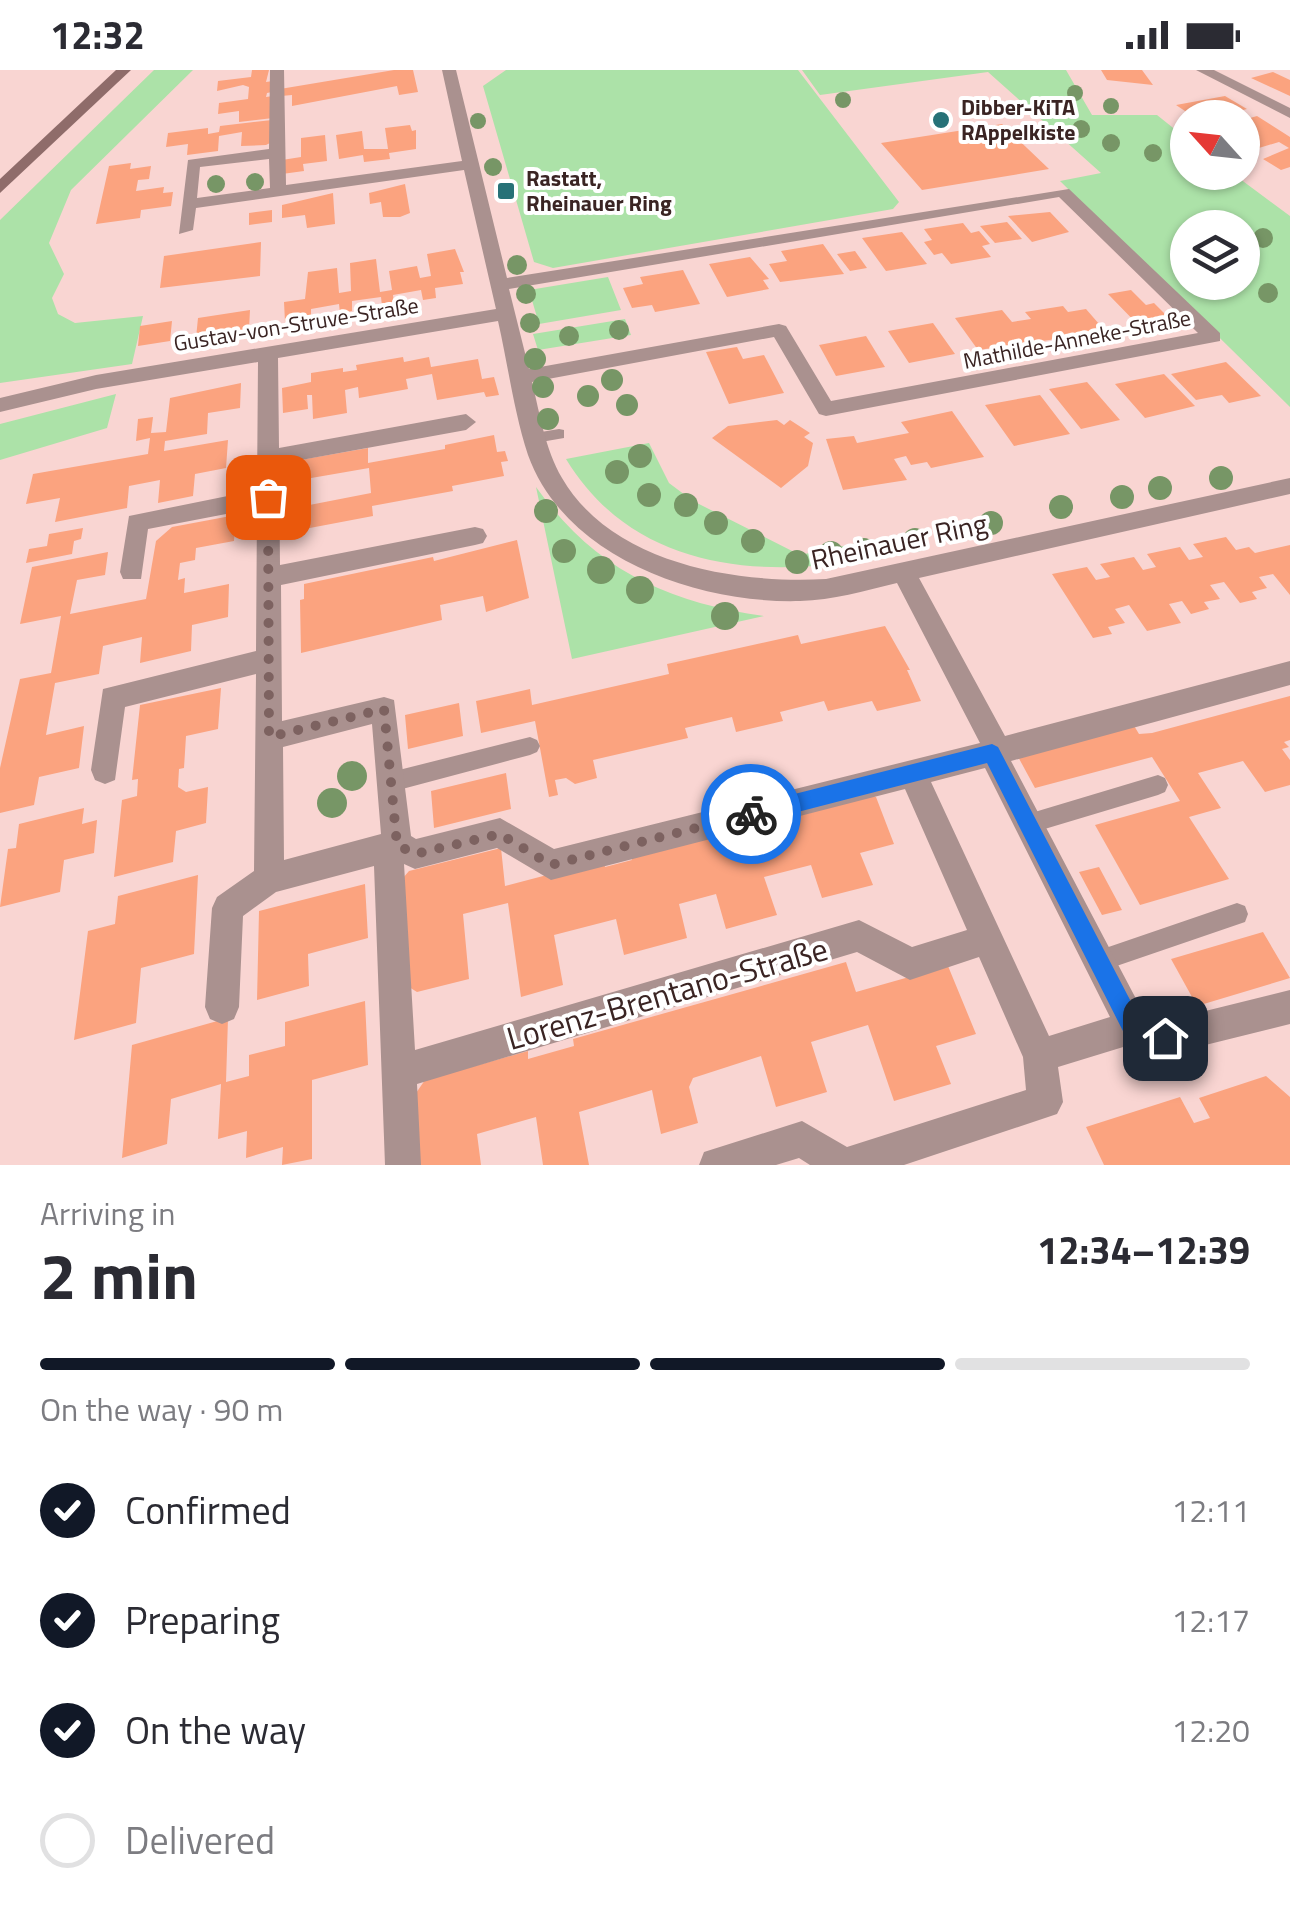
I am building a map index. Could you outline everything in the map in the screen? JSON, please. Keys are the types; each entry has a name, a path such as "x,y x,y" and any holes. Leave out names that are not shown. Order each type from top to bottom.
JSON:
{"main road":[{"path":"0,188 124,70"}],"street":[{"path":"277,70 278,191"},
{"name":"Rheinauer Ring","path":"449,70 504,314 521,377 547,436 556,489 600,533 646,558 748,589 795,593 1290,486"},
{"path":"1203,70 1290,114"},
{"path":"185,230 192,163 277,153"},
{"path":"188,204 471,164"},
{"name":"Mathilde-Anneke-Straße","path":"498,285 1062,192 1213,336 826,409 779,330 521,377"},
{"name":"Gustav-von-Struve-Straße","path":"0,405 96,382 504,314"},
{"path":"268,354 270,879"},
{"name":"Gustav-von-Struve-Straße","path":"0,389 96,382"},
{"path":"268,458 466,422"},
{"path":"132,572 137,522 268,497"},
{"path":"268,578 475,536"},
{"path":"902,572 1133,1027"},
{"path":"105,770 112,698 269,659"},
{"path":"222,1007 228,908 270,879 393,847 415,854 500,834 551,865 1290,673"},
{"path":"269,737 384,709 392,782 403,1165"},
{"path":"717,1165 802,1139 845,1165 1045,1102 1040,1056 912,773"},
{"name":"Lorenz-Brentano-Straße","path":"399,1072 860,936 910,964 987,939"},
{"path":"1040,1056 1133,1027 1165,1038 1290,1007"}],"lane":[{"path":"392,782 530,746"},
{"path":"1028,824 1158,785"},
{"path":"1099,960 1238,914"}],"green space":[{"path":"154,70 193,70 71,190 49,243 64,274 52,298 58,314 75,323 143,316 132,364 0,383 0,220"},
{"path":"506,70 798,70 899,202 893,209 553,268 534,262 483,86"},
{"path":"802,70 1066,70 1092,115 1157,115 1170,125 1170,190 1255,190 1290,216 1290,407 1181,300 1260,300 1260,210 1170,210 1170,289 1060,181 1101,173 988,72 820,95"},
{"path":"608,277 621,310 539,324 529,290"},
{"path":"625,319 631,335 538,350 533,334"},
{"path":"116,394 107,428 0,460 0,424"},
{"path":"649,443 669,483 693,501 800,555 872,540 879,557 835,564 746,566 704,559 664,545 627,525 594,496 566,459"},
{"path":"536,487 582,540 635,577 695,601 764,616 572,659"}],"building":[{"path":"252,70 269,70 266,82 273,81 272,92 266,97 273,96 273,118 239,122 239,111 218,114 219,103 248,99 249,87 217,91 218,81 251,77"},
{"path":"413,70 418,92 399,95 397,86 292,106 292,95 281,96 280,89"},
{"path":"1101,70 1142,70 1153,85 1107,80"},
{"path":"1273,72 1290,80 1290,96 1251,78"},
{"path":"1260,118 1290,137 1290,167 1281,170 1263,159 1289,148 1279,142 1260,148"},
{"path":"272,120 272,142 266,145 241,146 242,132 219,136 218,151 187,155 188,144 166,147 168,133 208,128 208,134 219,132 220,126"},
{"name":"Dibber-KiTA RAppelkiste","path":"1002,124 1049,169 922,190 881,143"},
{"path":"410,125 412,131 416,130 416,149 389,153 390,159 364,162 363,155 339,159 336,135 362,131 364,149 388,149 385,128"},
{"path":"325,135 327,161 303,164 304,171 282,174 282,160 301,157 301,138"},
{"path":"131,163 130,169 151,166 149,179 138,180 136,191 164,187 163,193 173,192 171,206 141,210 140,218 96,224 109,166"},
{"path":"405,184 410,213 383,217 381,202 370,204 369,193"},
{"path":"333,193 335,224 307,228 305,215 282,218 282,205"},
{"path":"272,210 272,222 249,225 249,213"},
{"path":"1050,212 1069,232 1032,242 1008,216"},
{"path":"1007,222 1022,239 995,243 980,226"},
{"path":"963,223 971,233 979,231 990,244 982,246 991,257 951,264 942,253 934,255 924,242 932,240 924,229"},
{"path":"902,232 927,264 886,271 862,238"},
{"path":"261,242 260,276 160,288 164,256"},
{"path":"823,244 844,274 780,282 769,264 787,261 781,251"},
{"path":"455,249 464,272 460,272 463,284 435,288 436,298 423,300 421,290 393,295 394,305 382,306 381,297 352,301 352,311 340,313 339,304 311,309 311,317 285,322 284,302 305,299 308,272 337,268 339,293 351,291 350,263 376,259 380,292 392,290 389,271 417,266 420,278 431,276 427,254"},
{"path":"855,251 867,268 850,271 837,254"},
{"path":"750,257 769,279 763,280 769,289 727,297 709,264"},
{"path":"683,270 700,304 655,312 652,305 632,308 623,288 643,284 640,277"},
{"path":"1131,290 1146,305 1154,303 1166,315 1157,317 1167,326 1143,330 1108,294"},
{"path":"1063,306 1068,312 1086,309 1106,332 978,350 955,318 1002,310 1012,322 1031,319 1025,312"},
{"path":"250,310 249,329 196,338 198,318"},
{"path":"172,321 170,341 138,346 140,326"},
{"path":"933,323 955,354 909,363 888,331"},
{"path":"866,336 885,367 836,376 819,345"},
{"path":"737,347 743,359 764,355 784,393 729,404 706,352"},
{"path":"403,357 404,362 429,357 431,367 478,359 482,379 494,377 499,395 486,397 484,392 437,400 432,374 406,379 408,389 359,398 358,387 345,390 347,413 313,419 312,395 307,395 308,409 283,413 282,388 311,382 311,373 357,370 356,365"},
{"path":"1226,362 1261,396 1229,403 1222,395 1196,400 1171,374"},
{"path":"1164,374 1195,406 1145,418 1115,384"},
{"path":"1087,382 1120,420 1081,429 1049,389"},
{"path":"241,383 240,408 208,413 207,434 165,441 164,451 228,440 226,468 195,474 193,496 158,503 160,480 129,486 127,508 55,522 60,498 26,504 33,474 148,454 150,438 136,441 138,419 153,417 151,433 166,432 170,398"},
{"path":"1040,395 1070,434 1014,446 985,405"},
{"path":"952,411 984,457 931,468 927,462 911,465 906,456 894,459 907,480 843,490 826,439 854,436 857,443 909,433 901,422"},
{"path":"777,420 784,425 790,420 810,433 804,437 813,443 808,466 781,488 712,438 728,426"},
{"path":"494,435 497,452 505,451 508,461 501,462 504,476 452,486 453,491 372,506 373,516 294,531 294,508 371,493 369,468 294,481 294,461 368,448 368,463 445,449 445,445"},
{"path":"236,515 234,541 196,548 195,560 180,563 178,580 185,578 184,593 229,584 228,617 192,625 191,651 140,663 142,637 103,646 99,674 55,683 46,735 84,726 79,768 39,777 34,805 0,813 0,768 20,679 51,673 61,616 20,624 32,567 108,552 105,575 77,580 70,614 146,599 156,541 172,527"},
{"path":"83,528 81,539 74,541 72,554 26,563 29,549 47,546 49,534"},
{"path":"1226,537 1236,550 1249,547 1255,553 1290,545 1290,595 1273,574 1259,577 1267,588 1252,592 1257,599 1240,603 1224,582 1210,585 1220,599 1204,602 1209,609 1191,614 1182,601 1169,604 1181,623 1147,631 1129,605 1115,609 1125,623 1108,627 1112,634 1093,638 1052,574 1087,567 1096,580 1110,577 1100,564 1134,557 1143,570 1156,567 1147,554 1180,547 1189,560 1203,557 1193,544"},
{"path":"517,540 529,598 486,612 483,596 440,605 442,620 301,653 300,600 304,599 304,584 433,557 434,561"},
{"path":"885,626 910,670 921,701 877,711 872,701 828,711 824,701 780,712 783,721 736,732 732,717 685,728 688,738 593,760 597,778 575,784 566,778 555,780 558,795 549,797 535,721 481,733 476,701 530,689 532,705 669,674 667,664 798,635 801,644"},
{"path":"221,688 218,729 186,736 184,768 179,769 178,787 186,792 208,787 206,823 176,831 173,862 114,877 122,800 137,796 138,779 132,780 140,705"},
{"path":"1290,696 1290,740 1284,742 1289,747 1282,749 1290,760 1290,785 1265,792 1243,761 1198,773 1221,808 1189,817 1229,879 1140,905 1095,825 1180,801 1152,757 1035,788 1016,753 1133,724 1139,734 1152,733"},
{"path":"459,703 463,736 408,749 405,715"},
{"path":"506,773 511,809 434,828 431,791"},
{"path":"870,795 876,797 894,844 860,853 873,885 822,898 811,865 764,877 777,915 726,929 716,894 679,904 687,938 624,955 616,919 554,935 563,985 521,997 508,903 463,914 469,979 417,992 409,987 403,878 409,871 501,848 505,886 604,860 605,867 632,860 630,854"},
{"path":"84,808 82,824 97,820 94,853 64,860 60,892 0,907 8,849 16,848 19,824"},
{"path":"1099,867 1122,910 1102,915 1079,872"},
{"path":"198,875 194,954 141,968 136,1023 74,1040 88,931 115,924 118,896"},
{"path":"365,884 368,938 308,954 309,986 257,1000 259,911"},
{"path":"1263,932 1290,978 1197,1006 1171,959"},
{"path":"846,962 856,992 948,966 976,1034 936,1046 951,1084 894,1101 868,1025 811,1042 827,1092 776,1107 761,1056 693,1078 689,1087 698,1123 661,1134 652,1090 579,1112 589,1165 543,1165 536,1117 477,1134 481,1165 420,1165 416,1093 425,1080 528,1051 528,1059 574,1046 573,1039"},
{"path":"365,1001 368,1065 312,1080 312,1159 282,1165 283,1147 246,1158 247,1131 218,1139 221,1084 171,1099 167,1144 122,1158 132,1045 228,1018 226,1082 249,1076 249,1055 285,1046 285,1022"},
{"path":"1266,1076 1290,1097 1290,1165 1104,1165 1086,1127 1180,1097 1194,1123 1210,1118 1199,1098"}],"way so far":[{"path":"268,497 269,737 384,709 397,845 415,854 500,834 551,865 751,814"}],"place":[{"name":"Dibber-KiTA RAppelkiste","path":"941,120"},
{"name":"Rastatt, Rheinauer Ring","path":"506,191"}],"route":[{"path":"751,814 992,753 1133,1027 1165,1038"}]}
